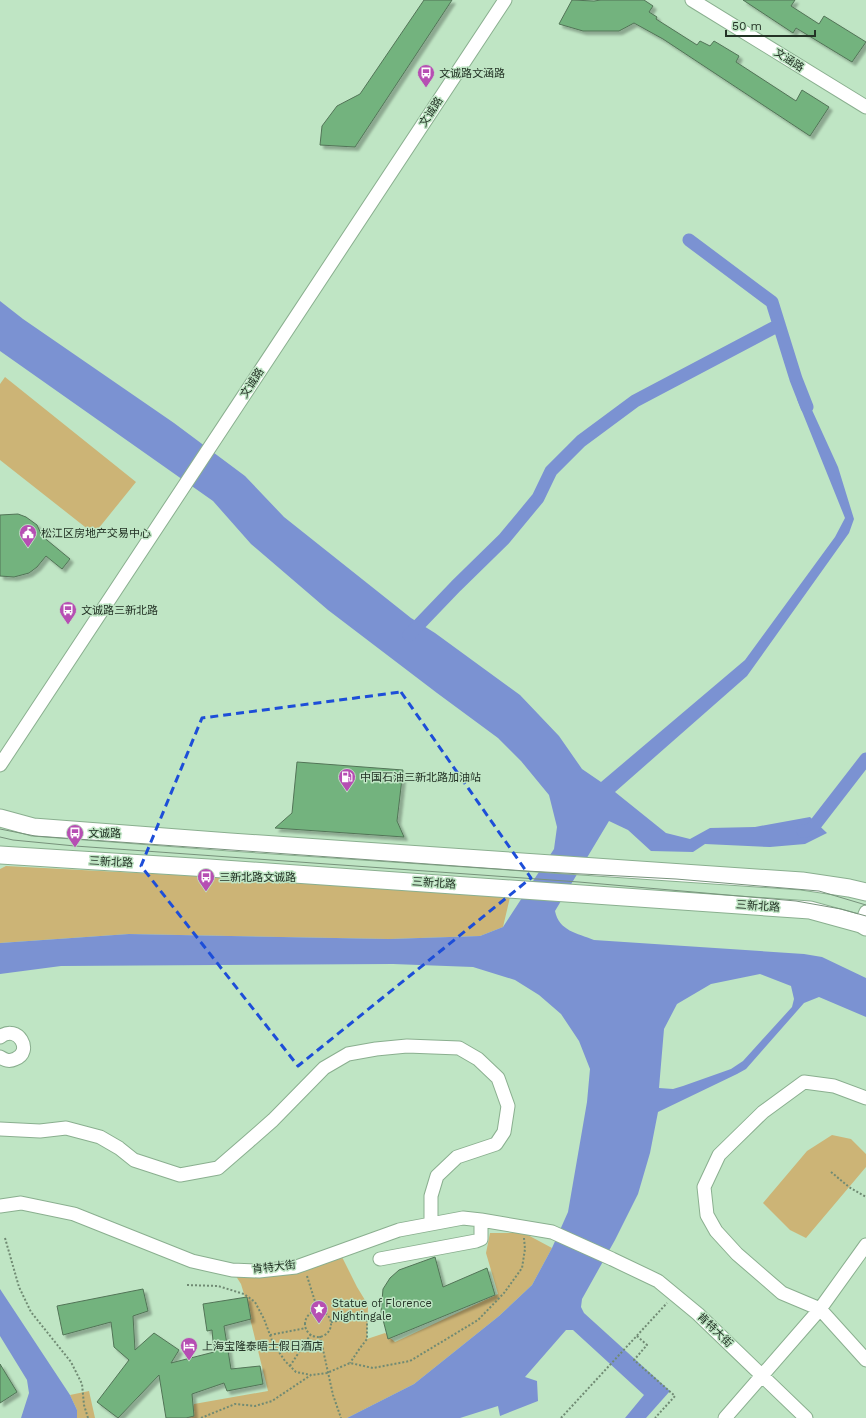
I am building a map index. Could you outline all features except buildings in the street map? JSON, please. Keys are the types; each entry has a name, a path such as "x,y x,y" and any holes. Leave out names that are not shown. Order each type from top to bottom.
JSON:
{"main road":[{"path":"0,818 33,827 238,843 802,881 866,892"},
{"name":"三新北路","path":"0,855 810,910 864,921"}],"street":[{"name":"文诚路","path":"0,766 505,0"},
{"name":"文涵路","path":"692,0 866,107"},
{"path":"0,1037 5,1034 14,1034 21,1039 24,1047 17,1059 8,1061 0,1057"},
{"path":"0,1129 40,1131 66,1128 100,1137 119,1148 134,1160 180,1175 218,1168 268,1124 324,1068 348,1054 407,1046 459,1048 478,1059 498,1078 508,1106 504,1132 496,1144 457,1156 437,1176 431,1196 431,1224"},
{"path":"866,1098 834,1086 804,1082 763,1112 719,1155 704,1187 707,1215 716,1231 737,1254 782,1292 820,1309 866,1360"},
{"name":"肯特大街","path":"0,1206 21,1203 74,1214 192,1261 232,1270 259,1271 296,1267 399,1230 463,1218 552,1232 658,1281 698,1314 806,1418"},
{"path":"380,1259 476,1241 481,1239 481,1220"},
{"path":"725,1418 820,1309 866,1245"}],"path":[{"path":"831,1172 849,1187 866,1197"},
{"path":"350,1363 373,1368 410,1361 478,1320 504,1293 522,1268 525,1249 524,1233"},
{"path":"4,1238 19,1286 31,1312 71,1362 82,1384 84,1405 88,1418"},
{"path":"303,1264 318,1311"},
{"path":"186,1285 218,1286 244,1294 255,1302 264,1319 273,1343 285,1361 296,1372 311,1375 327,1373 350,1363 367,1339 367,1316 331,1322"},
{"path":"561,1418 675,1295"},
{"path":"318,1311 325,1313 330,1318 331,1322 330,1330 320,1336 311,1334 306,1328 305,1324 308,1316 318,1311"},
{"path":"270,1335 306,1328"},
{"path":"290,1366 311,1334"},
{"path":"320,1336 327,1373 340,1418"},
{"path":"637,1336 647,1345 634,1360 675,1396 655,1418"},
{"path":"201,1418 235,1404 255,1406 272,1401 311,1375"}],"highlighted area":[{"path":"401,692 531,878 298,1066 141,866 202,718"}],"shaded area":[{"path":"5,377 136,482 94,534 0,460 0,384"},
{"path":"6,866 511,893 503,927 480,936 389,939 129,934 0,943 0,869"},
{"path":"832,1135 851,1139 866,1154 866,1167 806,1238 790,1230 763,1203 807,1151"},
{"path":"490,1233 524,1233 552,1248 532,1285 499,1316 414,1384 347,1418 189,1418 194,1404 268,1391 244,1294 241,1284 232,1270 259,1271 339,1251 368,1305 367,1339 385,1333 395,1342 498,1294 486,1253"},
{"path":"89,1391 95,1418 77,1418 77,1410 70,1395"}],"water":[{"path":"0,301 23,319 174,423 245,476 284,517 411,618 435,633 520,695 559,736 582,769 601,782 745,660 835,537 845,518 797,399 802,388 838,467 854,519 849,533 747,676 615,792 666,833 690,839 710,828 755,827 810,817 827,833 805,844 770,847 705,844 693,852 651,851 628,830 609,821 555,911 560,923 565,927 575,933 594,940 804,954 822,957 866,978 866,1017 819,997 804,1003 746,1069 658,1112 650,1153 638,1194 615,1240 582,1299 581,1307 584,1313 670,1391 646,1418 625,1418 644,1395 573,1330 566,1330 525,1377 537,1381 538,1401 500,1416 498,1406 460,1418 347,1418 414,1384 499,1316 532,1285 552,1248 568,1212 587,1102 590,1069 579,1041 561,1014 539,995 515,980 473,967 393,964 61,966 0,974 0,943 129,934 389,939 480,936 503,927 554,849 557,827 549,795 521,761 498,738 328,610 251,544 213,501 0,351","holes":["760,974 791,986 794,999 792,1007 743,1061 731,1069 683,1086 673,1089 659,1088 664,1029 677,1004 711,984"]},
{"path":"0,1289 70,1395 77,1410 77,1418 21,1418 29,1393 27,1380 0,1336"}],"waterway":[{"path":"689,240 772,302 796,379 807,407"},
{"path":"409,635 504,539 538,498 551,471 581,441 635,401 779,325"},
{"path":"803,831 811,830 866,759"}],"tram line":[{"path":"0,829 35,836 526,871 676,879 819,891 866,905"},
{"path":"0,837 13,840 75,846 579,882 796,901 841,909 866,916"}],"place":[{"name":"文诚路文涵路","path":"426,88"},
{"name":"松江区房地产交易中心","path":"28,548"},
{"name":"文诚路三新北路","path":"68,625"},
{"name":"中国石油三新北路加油站","path":"347,792"},
{"name":"文诚路","path":"75,848"},
{"name":"三新北路文诚路","path":"206,892"},
{"name":"Statue of Florence Nightingale","path":"319,1324"},
{"name":"上海宝隆泰晤士假日酒店","path":"189,1361"}]}
